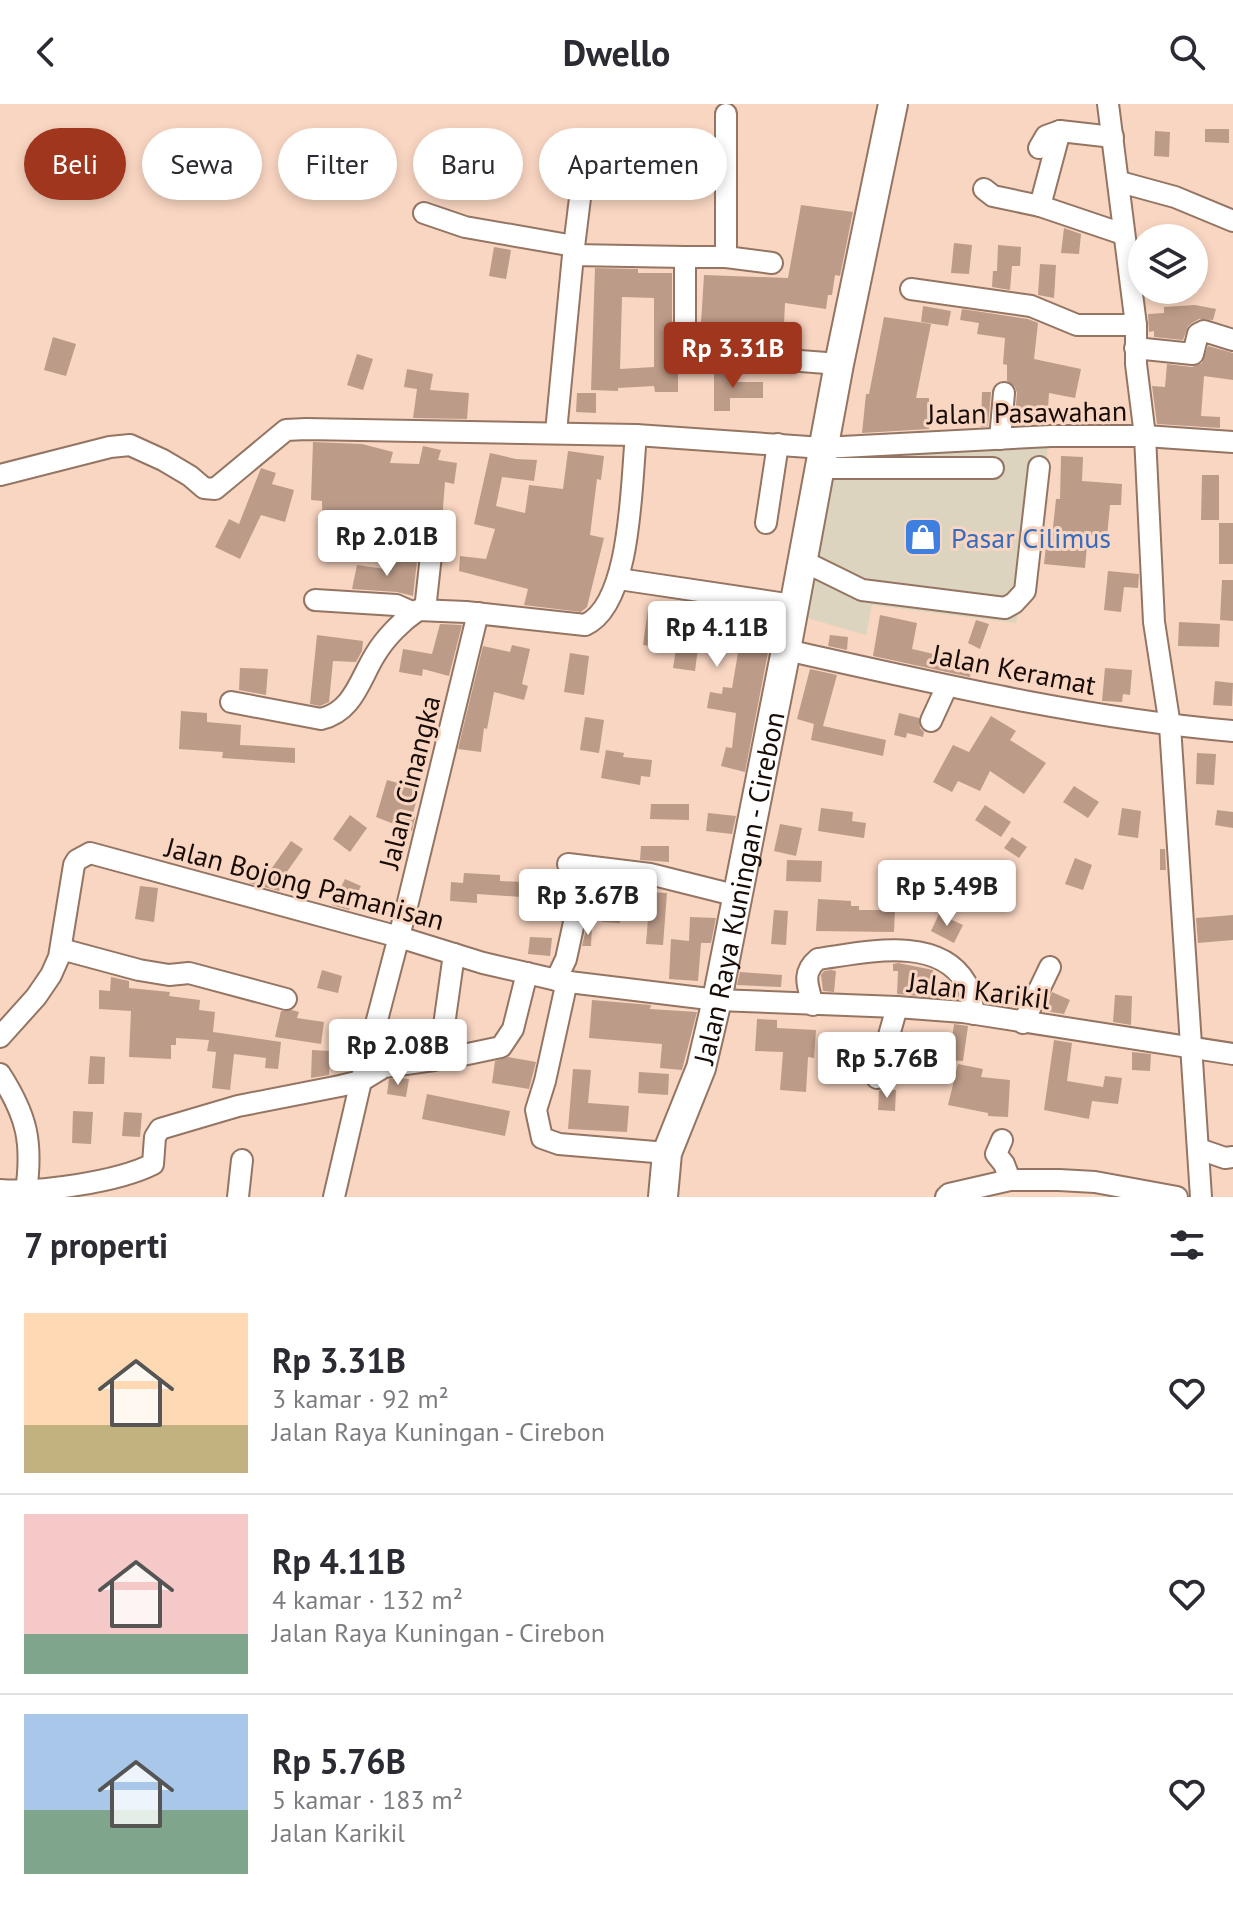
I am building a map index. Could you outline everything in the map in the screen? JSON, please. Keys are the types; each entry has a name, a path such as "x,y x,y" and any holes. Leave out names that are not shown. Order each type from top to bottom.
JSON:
{"highway":[{"name":"Jalan Raya Kuningan - Cirebon","path":"663,1197 667,1153 701,1068 717,1000 839,364 893,104"}],"street":[{"path":"1108,104 1136,325 1154,622 1170,726 1201,1197"},
{"path":"726,114 726,257"},
{"path":"1039,148 1046,136 1060,131 1113,137"},
{"path":"1040,206 1060,131"},
{"path":"1120,182 1175,197 1233,221"},
{"path":"984,189 993,196 1040,206 1123,234"},
{"path":"556,432 580,200"},
{"path":"424,213 465,227 573,251 726,257 772,263"},
{"path":"685,257 685,352 839,364"},
{"path":"911,289 1031,306 1077,325 1136,325"},
{"path":"1135,348 1193,354 1198,334 1204,331 1233,340"},
{"path":"1000,439 1004,393"},
{"path":"0,475 110,447 130,445 215,489 286,430 327,428 636,435 778,444 822,458 993,468"},
{"path":"315,600 396,605 419,612 478,613 585,625 596,621 619,579 636,435"},
{"name":"Jalan Pasawahan","path":"822,458 1000,439 1145,436 1233,442"},
{"path":"766,523 778,444"},
{"path":"801,560 862,590 1005,608 1025,591 1039,467"},
{"path":"231,702 321,719 345,709 383,643 419,612 433,537"},
{"path":"619,579 793,605"},
{"name":"Jalan Cinangka","path":"334,1197 478,613"},
{"name":"Jalan Keramat","path":"786,650 947,686 1170,726 1233,731"},
{"path":"931,721 947,686"},
{"name":"Jalan Bojong Pamanisan","path":"0,1037 51,975 61,949 74,865 90,853 561,981 717,1000"},
{"path":"667,1153 559,1144 542,1138 536,1110 548,1068 577,866 650,874 738,896"},
{"path":"61,949 139,970 169,975 189,973 286,999"},
{"path":"813,1005 806,977 809,966 818,959 906,949 954,968 967,984 974,1014"},
{"path":"0,1190 26,1192 129,1174 153,1164 155,1137 160,1129 238,1106 319,1092 361,1081 384,1067 434,1060 440,1054 454,954"},
{"path":"1023,1023 1050,967"},
{"path":"440,1054 463,1055 501,1047 513,1029 527,973"},
{"name":"Jalan Karikil","path":"717,1000 897,1007 974,1014 1233,1054"},
{"path":"877,1078 897,1007"},
{"path":"0,1074 21,1108 30,1165 26,1192"},
{"path":"1002,1140 996,1154 1010,1180"},
{"path":"1199,1149 1225,1158 1233,1157"},
{"path":"238,1197 242,1160"},
{"path":"946,1197 963,1190 1010,1180 1095,1182 1177,1197"}],"shaded area":[{"name":"Pasar Cilimus","path":"1050,438 1016,623 872,605 866,635 797,615 833,447"}],"building":[{"path":"1205,129 1229,129 1229,143 1205,142"},
{"path":"1155,131 1170,132 1169,157 1154,156"},
{"path":"801,205 853,212 840,276 835,275 826,309 785,303 783,346 700,340 704,275 788,278"},
{"path":"1064,228 1081,234 1079,254 1061,253"},
{"path":"954,243 972,245 969,274 951,273"},
{"path":"998,245 1021,247 1020,266 1012,266 1010,290 992,287 993,271 997,271"},
{"path":"494,247 511,250 506,279 489,276"},
{"path":"1040,264 1056,265 1054,298 1038,295"},
{"path":"595,268 672,273 672,352 678,363 678,392 655,392 654,386 618,388 618,391 591,390","holes":["622,297 654,298 654,367 620,369"]},
{"path":"1195,305 1216,309 1213,320 1199,319 1192,323 1183,340 1154,337 1154,331 1149,332 1148,314 1164,313 1164,307"},
{"path":"923,306 951,311 948,326 921,322"},
{"path":"962,309 1038,323 1034,359 1081,369 1075,398 1049,393 1047,423 1014,425 1017,393 1007,381 1007,365 1003,364 1005,338 977,334 979,323 960,320"},
{"path":"884,317 931,324 916,398 929,398 929,429 862,433 866,394 869,394"},
{"path":"53,337 76,344 66,376 44,370"},
{"path":"1208,346 1233,353 1233,380 1204,376 1201,416 1220,417 1220,428 1157,424 1152,386 1165,387 1167,364 1192,367 1202,363"},
{"path":"357,354 373,359 363,390 347,385"},
{"path":"407,369 433,374 430,390 469,393 467,419 413,418 417,389 404,387"},
{"path":"714,370 730,370 730,382 763,382 763,398 730,398 730,411 714,411"},
{"path":"982,392 991,392 988,426 981,427"},
{"path":"577,393 596,393 596,413 576,412"},
{"path":"313,442 362,444 393,452 390,463 419,464 423,446 441,450 438,460 457,463 454,484 445,482 442,521 349,510 350,539 323,540 322,501 311,500"},
{"path":"568,451 604,456 601,480 597,479 590,535 604,538 587,607 581,612 524,605 528,589 459,571 460,556 486,559 495,529 474,524 490,453 537,460 534,481 502,477 496,506 525,513 529,485 563,489"},
{"path":"1061,456 1083,457 1082,481 1122,484 1121,505 1110,505 1107,537 1088,535 1085,568 1044,564 1046,546 1051,546 1056,499 1060,499"},
{"path":"261,468 276,473 272,484 294,490 285,522 261,515 240,559 215,547 229,519 239,524"},
{"path":"1202,475 1219,475 1219,520 1201,520"},
{"path":"1219,523 1233,523 1233,564 1219,564"},
{"path":"392,560 417,561 413,596 352,589 357,565 392,570"},
{"path":"1108,571 1139,574 1138,588 1124,587 1121,612 1104,610"},
{"path":"1222,580 1233,580 1233,621 1220,620"},
{"path":"648,609 735,622 733,637 770,642 745,772 721,766 726,747 732,748 736,713 707,708 710,692 722,694 723,687 732,688 738,653 698,648 695,671 673,668 676,649 643,645"},
{"path":"880,615 917,623 912,649 973,663 970,677 873,656"},
{"path":"976,620 989,624 980,649 968,643"},
{"path":"1179,622 1220,624 1219,647 1178,646"},
{"path":"440,624 462,625 449,676 423,669 422,676 399,672 403,649 432,654"},
{"path":"317,635 363,641 356,662 333,661 329,702 320,706 310,704"},
{"path":"830,635 848,637 847,650 828,646"},
{"path":"512,645 530,649 522,684 528,686 524,700 494,692 481,752 458,749 483,646 510,652"},
{"path":"570,653 589,656 584,695 564,692"},
{"path":"240,668 268,669 266,695 239,690"},
{"path":"1105,668 1132,670 1130,695 1123,694 1122,702 1102,701"},
{"path":"810,669 837,675 823,726 886,740 883,756 811,740 814,724 797,719"},
{"path":"1215,681 1233,683 1232,706 1213,705"},
{"path":"181,711 207,713 207,722 241,725 240,745 295,748 295,763 222,758 223,752 179,749"},
{"path":"899,713 919,718 923,737 907,733 906,738 894,735"},
{"path":"991,716 1016,731 1010,740 1046,763 1024,794 990,771 980,791 958,781 952,792 933,782 953,745 969,752"},
{"path":"585,717 604,720 599,753 580,750"},
{"path":"606,750 624,753 623,757 652,760 650,777 641,776 640,785 601,778"},
{"path":"1197,753 1216,754 1214,785 1196,784"},
{"path":"387,780 420,789 412,816 415,817 412,831 376,817"},
{"path":"1074,786 1099,802 1088,818 1063,802"},
{"path":"651,804 689,804 689,820 650,819"},
{"path":"985,805 1011,822 1001,837 975,820"},
{"path":"821,808 853,812 852,821 866,823 864,838 818,831"},
{"path":"1122,808 1141,811 1138,838 1118,835"},
{"path":"1217,810 1233,812 1233,828 1215,825"},
{"path":"708,813 736,816 732,834 706,831"},
{"path":"350,815 367,828 350,852 333,839"},
{"path":"780,824 802,828 796,856 774,851"},
{"path":"1012,837 1027,847 1019,858 1004,848"},
{"path":"291,841 303,849 279,883 283,886 279,891 249,883 259,869 267,875"},
{"path":"641,846 669,846 669,862 640,860"},
{"path":"1160,849 1165,849 1166,870 1160,870"},
{"path":"1075,858 1092,865 1083,890 1065,884"},
{"path":"787,860 822,861 821,882 786,881"},
{"path":"464,873 500,875 500,881 522,882 521,897 477,894 477,903 450,901 451,882 463,883"},
{"path":"345,879 361,886 349,910 332,905"},
{"path":"602,882 621,884 620,923 602,922"},
{"path":"140,886 158,888 154,922 135,919"},
{"path":"650,892 667,893 663,945 646,944"},
{"path":"818,899 851,901 851,906 859,906 859,910 895,910 894,932 816,931"},
{"path":"774,910 788,911 786,945 771,944"},
{"path":"939,914 963,925 954,943 931,931"},
{"path":"1233,915 1233,940 1198,943 1196,918"},
{"path":"690,917 716,918 711,943 701,943 698,981 669,979 671,939 689,941"},
{"path":"587,925 592,926 591,946 582,946"},
{"path":"530,937 552,938 550,956 528,954"},
{"path":"893,964 933,970 931,997 897,994 898,971 893,971"},
{"path":"322,970 342,976 338,993 317,988"},
{"path":"836,971 834,992 823,991 821,975"},
{"path":"740,972 782,975 781,987 737,985"},
{"path":"111,977 129,981 129,988 170,992 169,996 200,1000 199,1010 215,1012 213,1032 281,1042 278,1069 265,1068 266,1058 234,1054 230,1090 212,1088 216,1052 207,1051 209,1040 176,1038 176,1045 171,1045 171,1059 129,1057 131,1011 99,1009 99,990 110,991"},
{"path":"1052,992 1070,1000 1064,1014 1044,1011"},
{"path":"1115,995 1132,996 1131,1025 1113,1022"},
{"path":"592,1000 697,1012 682,1070 660,1068 662,1044 589,1038"},
{"path":"281,1011 299,1012 297,1018 324,1022 321,1044 275,1037"},
{"path":"757,1019 777,1020 777,1028 816,1030 814,1058 808,1057 806,1092 780,1090 783,1052 755,1051"},
{"path":"954,1024 968,1026 963,1061 949,1060"},
{"path":"1054,1040 1072,1043 1067,1081 1103,1087 1105,1076 1122,1078 1118,1104 1092,1101 1089,1119 1044,1110"},
{"path":"312,1050 330,1051 329,1075 311,1078"},
{"path":"1132,1052 1151,1054 1150,1071 1132,1070"},
{"path":"90,1056 105,1057 104,1084 88,1084"},
{"path":"508,1057 536,1062 529,1089 492,1083 495,1061"},
{"path":"958,1064 983,1069 981,1077 1010,1080 1008,1117 988,1116 988,1113 948,1105"},
{"path":"573,1069 591,1070 588,1103 629,1106 627,1132 568,1129"},
{"path":"639,1072 669,1074 668,1095 638,1093"},
{"path":"389,1079 409,1079 406,1097 387,1094"},
{"path":"896,1090 895,1111 878,1110 879,1091"},
{"path":"427,1094 510,1111 505,1136 422,1119"},
{"path":"73,1111 93,1112 91,1144 72,1143"},
{"path":"124,1112 142,1113 140,1137 122,1136"}],"place":[{"name":"Pasar Cilimus","path":"923,537"}]}
